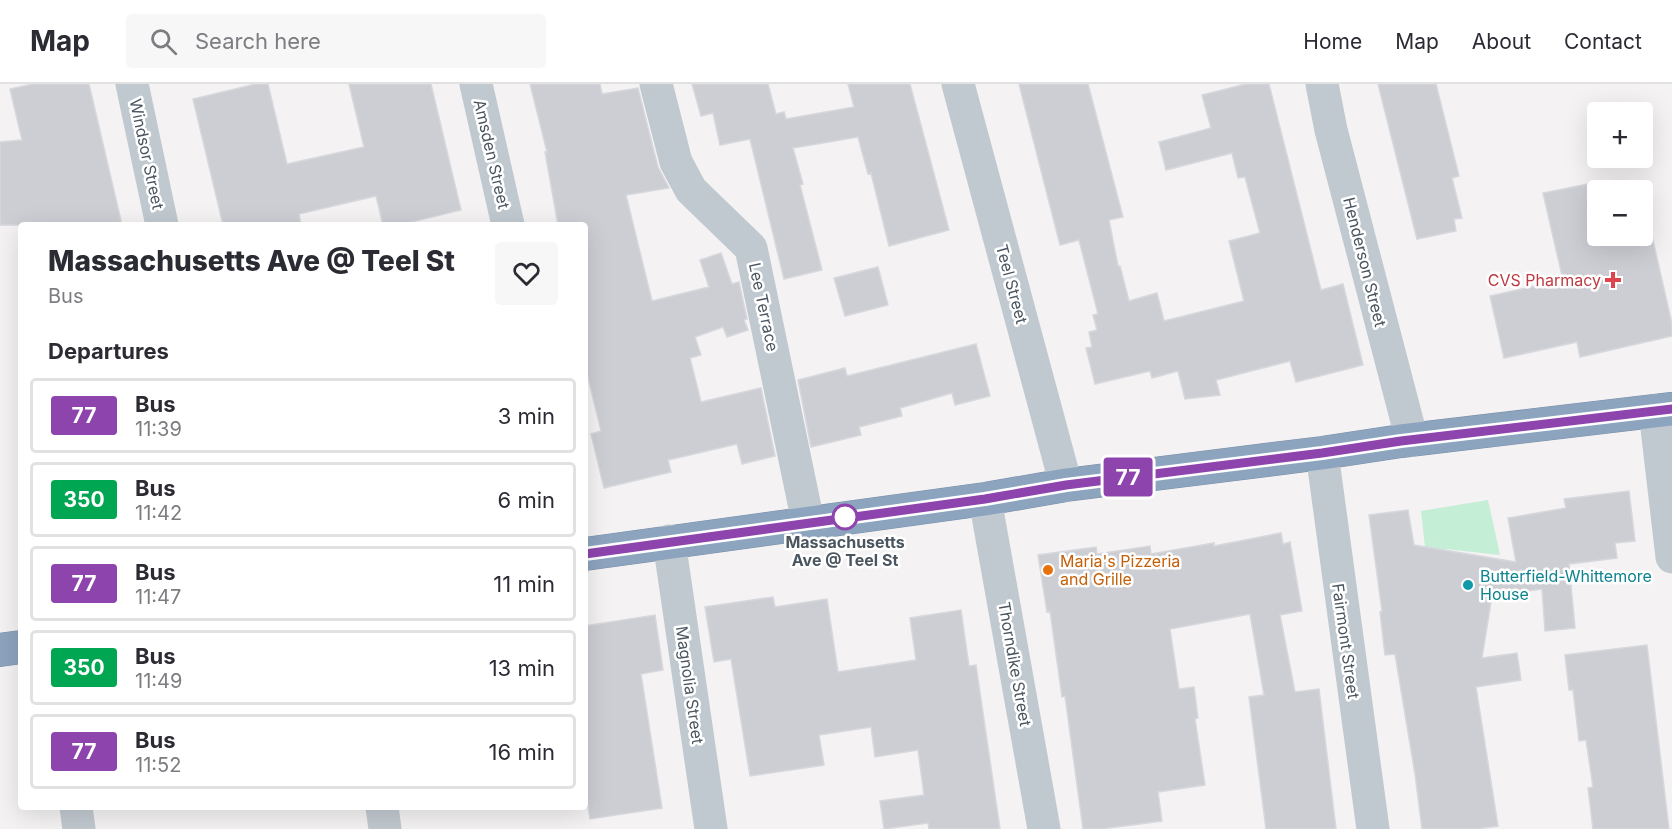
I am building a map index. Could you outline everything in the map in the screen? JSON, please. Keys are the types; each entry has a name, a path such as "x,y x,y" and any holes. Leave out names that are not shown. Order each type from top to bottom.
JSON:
{"highway":[{"path":"588,554 985,499 1066,485 1664,410"},
{"path":"0,650 18,647"}],"street":[{"name":"Windsor Street","path":"132,84 161,222"},
{"name":"Amsden Street","path":"476,84 507,222"},
{"name":"Lee Terrace","path":"656,84 676,162 691,190 751,248 808,522"},
{"name":"Teel Street","path":"958,84 1066,485"},
{"name":"Henderson Street","path":"1322,84 1331,130 1412,440"},
{"path":"1664,410 1672,557"},
{"name":"Fairmont Street","path":"1322,453 1373,829"},
{"name":"Thorndike Street","path":"985,499 1044,829"},
{"name":"Magnolia Street","path":"669,541 711,829"},
{"path":"76,810 79,829"},
{"path":"382,810 385,829"}],"green space":[{"path":"1488,500 1500,555 1446,549 1436,600 1431,601 1421,511"}],"building":[{"path":"33,84 89,84 121,222 18,222 18,225 0,225 0,142 22,140 10,89"},
{"path":"256,84 268,84 287,164 364,147 349,84 431,84 461,210 411,222 382,222 376,196 299,214 300,222 222,222 193,99"},
{"path":"530,84 600,84 602,94 638,88 658,167 669,188 626,195 652,301 709,287 700,260 721,253 732,284 739,282 747,319 744,320 748,330 727,337 723,327 695,337 701,355 690,358 701,402 761,388 775,456 742,464 737,444 668,460 671,472 604,488 591,434 601,431 588,377 588,222 557,222 545,152 547,152"},
{"path":"692,84 768,84 776,114 784,112 786,119 854,107 848,84 910,84 949,230 889,246 871,173 868,174 858,137 793,148 822,270 784,279 750,139 720,145 713,113 701,116"},
{"path":"1019,84 1088,84 1123,217 1109,220 1118,266 1120,266 1129,301 1157,293 1164,321 1244,301 1229,241 1260,233 1245,177 1238,178 1232,153 1166,170 1159,142 1211,128 1202,95 1246,84 1269,84 1321,290 1343,284 1363,365 1296,382 1290,361 1216,380 1220,395 1185,399 1178,371 1152,378 1150,371 1095,384 1086,348 1092,347 1089,332 1097,330 1093,315 1098,314 1079,240 1060,245"},
{"path":"1378,84 1436,84 1459,176 1452,178 1462,218 1454,219 1456,231 1417,239"},
{"name":"CVS Pharmacy","path":"1587,184 1587,246 1653,246 1653,240 1672,324 1672,336 1580,357 1577,342 1504,358 1490,296 1563,280 1543,193"},
{"path":"878,267 888,305 845,316 834,278"},
{"path":"976,344 990,396 955,405 952,393 900,408 902,416 859,427 861,435 811,447 798,380 845,368 847,376"},
{"path":"1629,491 1635,541 1615,543 1617,558 1569,564 1575,628 1545,631 1542,589 1492,596 1482,658 1517,653 1521,680 1476,687 1498,826 1477,829 1422,829 1395,654 1385,655 1380,612 1382,611 1369,515 1408,510 1414,545 1516,562 1508,518 1566,508 1564,499"},
{"path":"1281,533 1283,544 1290,542 1302,611 1280,615 1295,692 1319,689 1336,829 1266,829 1249,697 1264,695 1250,614 1170,629 1179,689 1194,687 1198,718 1195,719 1205,785 1158,792 1162,821 1101,829 1083,829 1065,696 1062,697 1050,611 1047,612 1038,555 1096,547 1097,554 1150,546 1151,554 1214,543 1214,546"},
{"path":"773,597 775,607 827,599 838,672 916,660 910,618 961,610 969,666 976,665 1000,829 929,829 928,823 884,829 880,801 924,795 918,750 875,757 871,727 819,735 824,765 750,776 731,659 714,662 705,607"},
{"path":"655,615 663,670 641,674 662,808 590,819 588,806 588,626"},
{"path":"1647,645 1669,829 1593,829 1588,788 1593,787 1586,740 1579,741 1573,690 1569,690 1565,655"}],"bus line":[{"name":"77","path":"588,554 985,499 1066,485 1401,441 1672,409"}],"place":[{"name":"CVS Pharmacy","path":"1613,280"},
{"name":"Massachusetts Ave @ Teel St","path":"845,517"},
{"name":"Maria's Pizzeria and Grille","path":"1048,570"},
{"name":"Butterfield-Whittemore House","path":"1468,585"}]}
